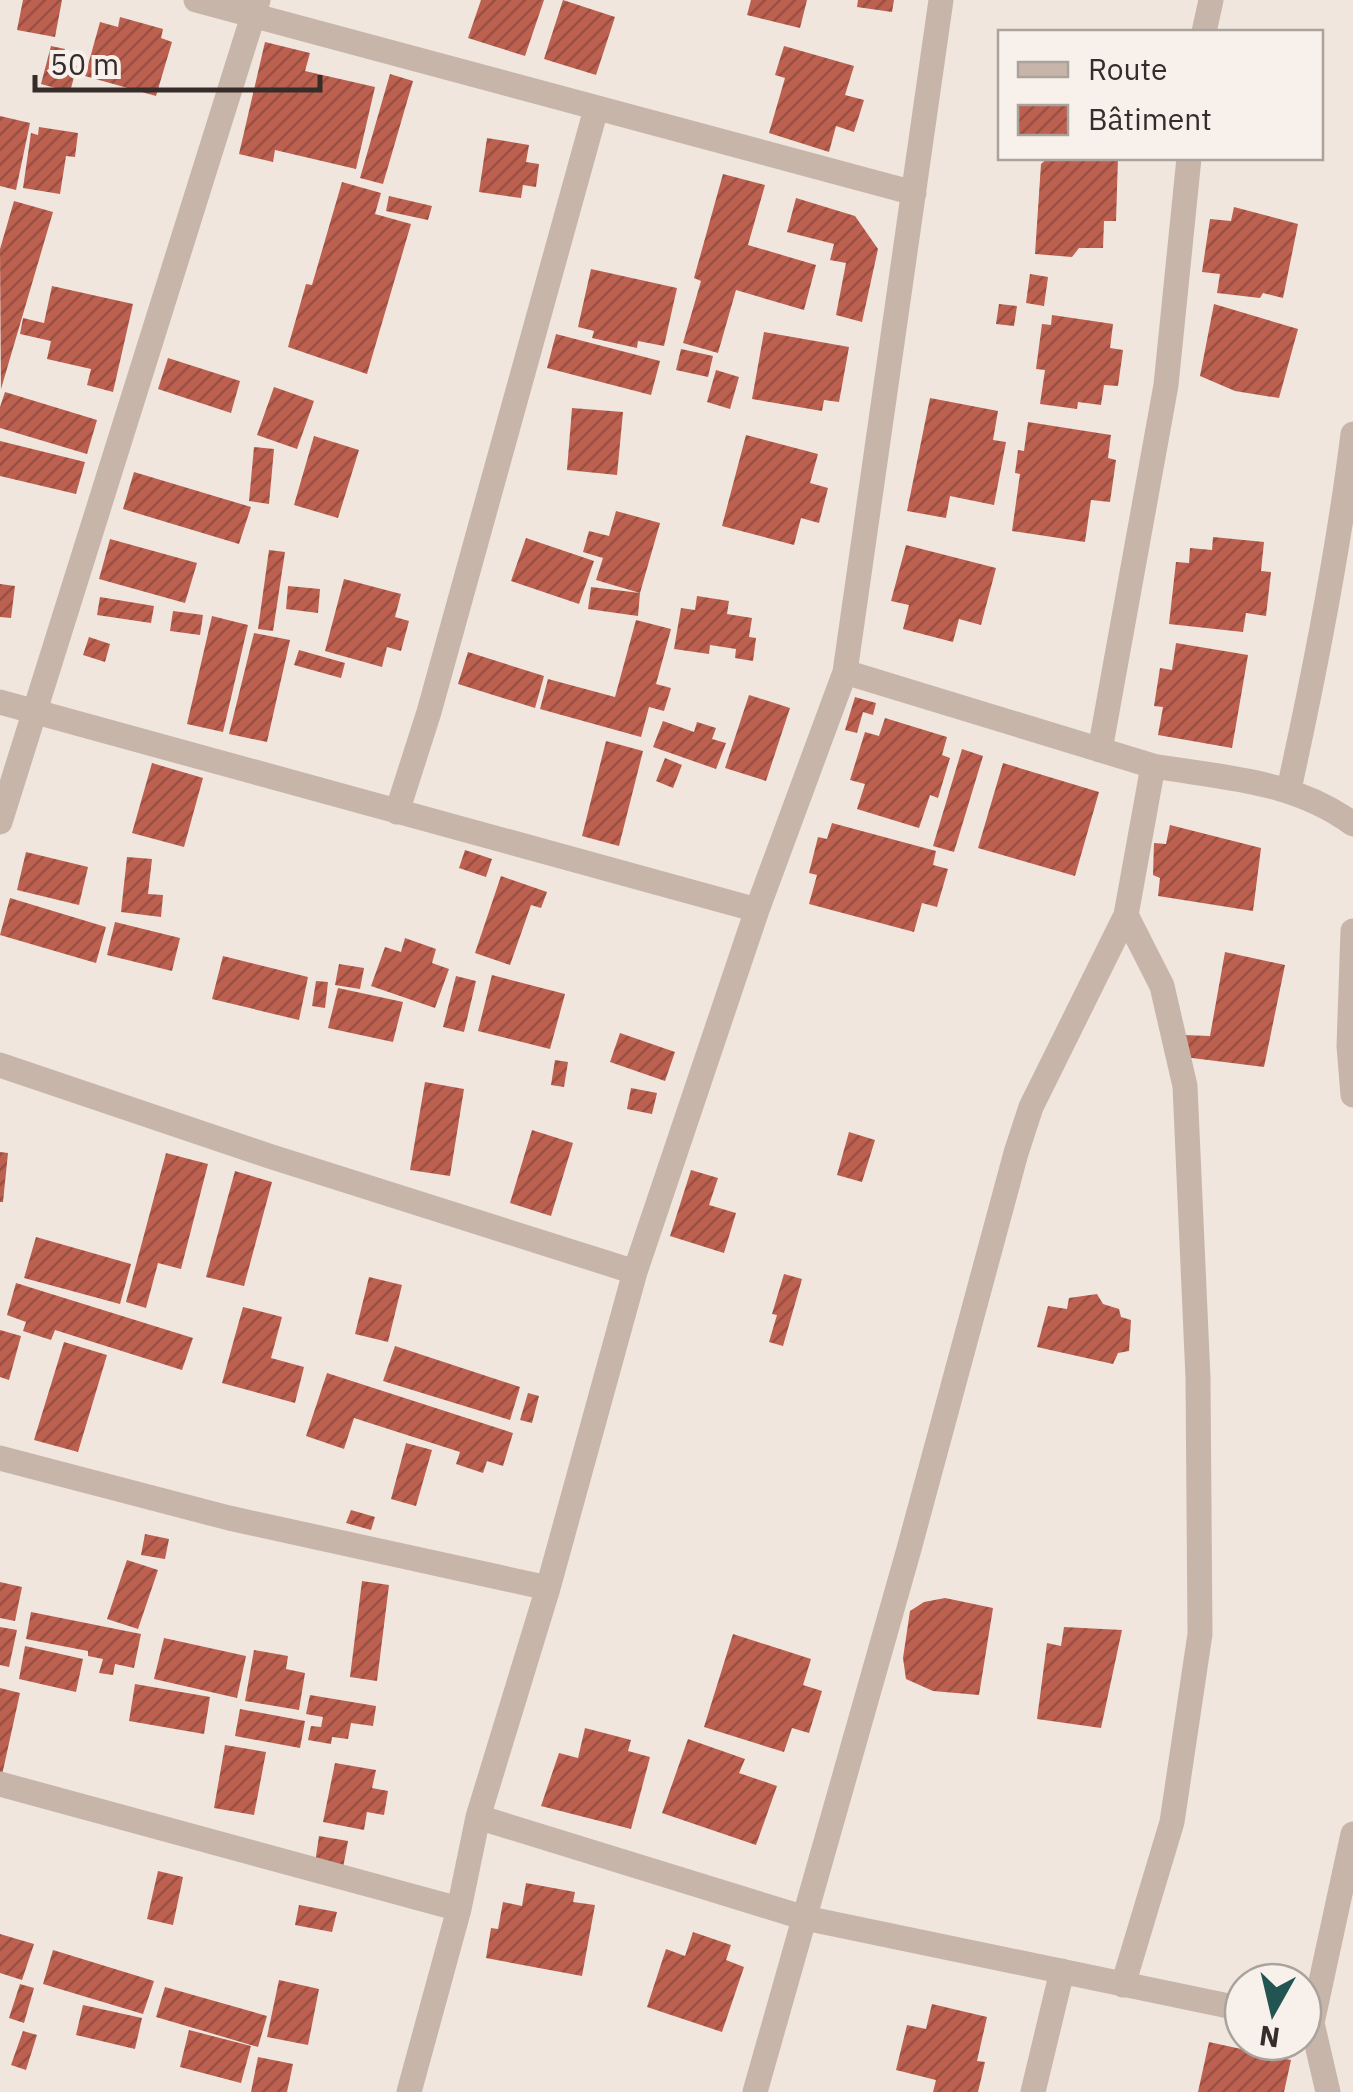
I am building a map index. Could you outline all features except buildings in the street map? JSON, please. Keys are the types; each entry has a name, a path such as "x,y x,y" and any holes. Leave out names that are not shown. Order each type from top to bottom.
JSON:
{"street":[{"path":"196,0 255,9 596,108 914,193"},
{"path":"409,2092 459,1909 478,1817 548,1588 636,1272 757,910 845,672 941,0"},
{"path":"1204,30 1210,0"},
{"path":"0,822 255,9"},
{"path":"397,812 429,712 596,108"},
{"path":"1100,750 1166,385 1188,160"},
{"path":"1290,789 1335,568 1353,434"},
{"path":"845,672 1153,766 1290,789 1353,824"},
{"path":"0,702 757,910"},
{"path":"754,2092 1016,1153 1031,1107 1126,915 1153,766"},
{"path":"1123,1984 1172,1822 1200,1634 1198,1378 1184,1086 1162,986 1126,915"},
{"path":"1353,930 1348,1046 1353,1095"},
{"path":"0,1065 287,1162 636,1272"},
{"path":"0,1458 228,1518 548,1588"},
{"path":"0,1784 459,1909"},
{"path":"478,1817 805,1918 1223,2005"},
{"path":"1322,1962 1353,1834"},
{"path":"1032,2092 1062,1971"},
{"path":"1319,2062 1328,2092"}]}
